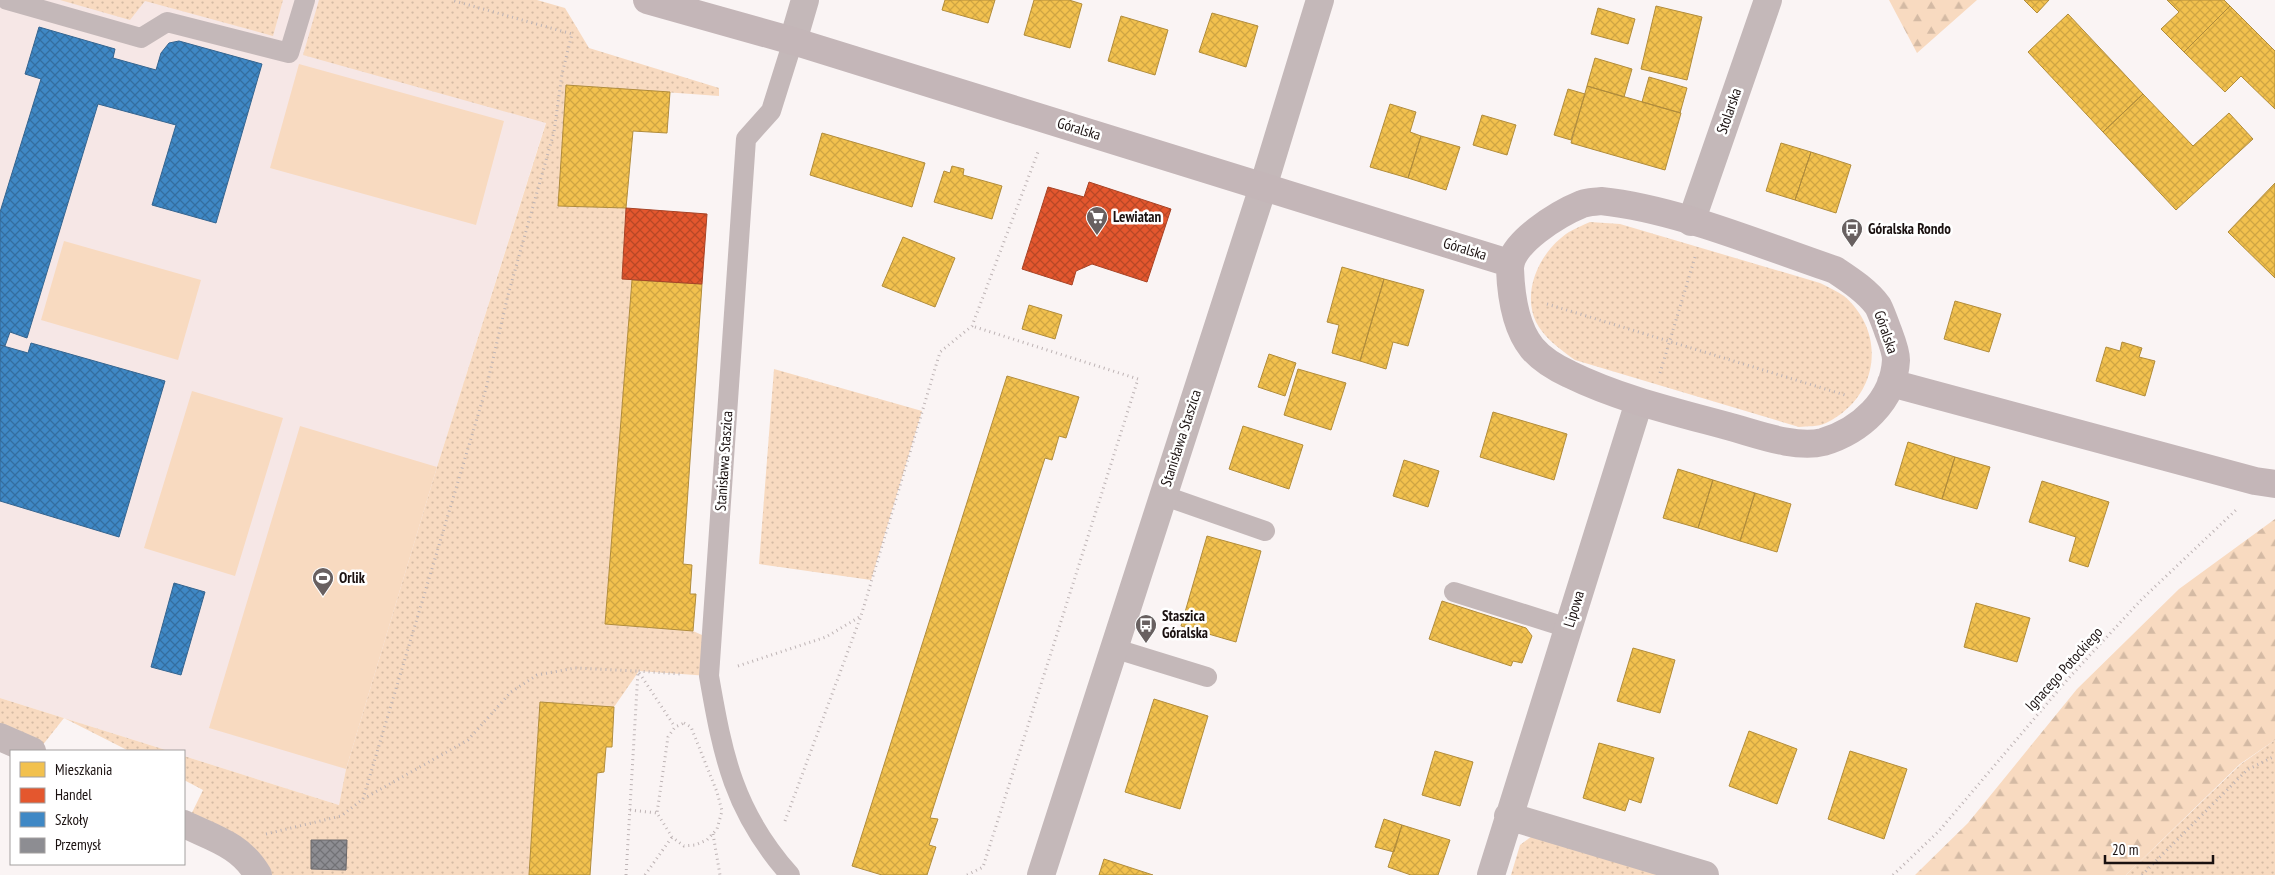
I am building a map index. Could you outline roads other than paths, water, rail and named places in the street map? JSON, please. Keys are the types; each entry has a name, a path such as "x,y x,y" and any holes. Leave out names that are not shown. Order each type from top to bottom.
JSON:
{"street":[{"name":"Góralska","path":"647,0 793,41 1509,263 1524,241 1547,224 1584,203 1601,201 1635,205 1698,224 1835,270 1855,283 1878,306 1885,321 1896,359 1885,394"},
{"path":"793,41 805,0"},
{"name":"Stanisława Staszica","path":"1041,875 1162,495 1263,187 1320,0"},
{"name":"Stolarska","path":"1698,224 1768,0"},
{"path":"1509,263 1510,293 1519,324 1532,348 1548,363 1570,375 1645,403 1789,442 1822,442 1852,429 1872,415 1885,394 2265,482"},
{"name":"Lipowa","path":"1490,875 1568,628 1645,403"},
{"path":"0,736 30,750"},
{"path":"1508,816 1705,875"},
{"path":"185,824 226,843 249,859 258,875"}],"lane":[{"path":"6,0 141,38 167,22 289,53 305,0"},
{"name":"Stanisława Staszica","path":"790,875 772,855 742,805 722,749 709,676 746,139 771,111 793,41"},
{"path":"1162,495 1265,531"},
{"path":"1454,592 1568,628"},
{"path":"1113,648 1207,677"}],"place":[{"name":"Lewiatan","path":"1097,236"},
{"name":"Góralska Rondo","path":"1852,248"},
{"name":"Orlik","path":"323,597"},
{"name":"Staszica Góralska","path":"1146,644"}]}
